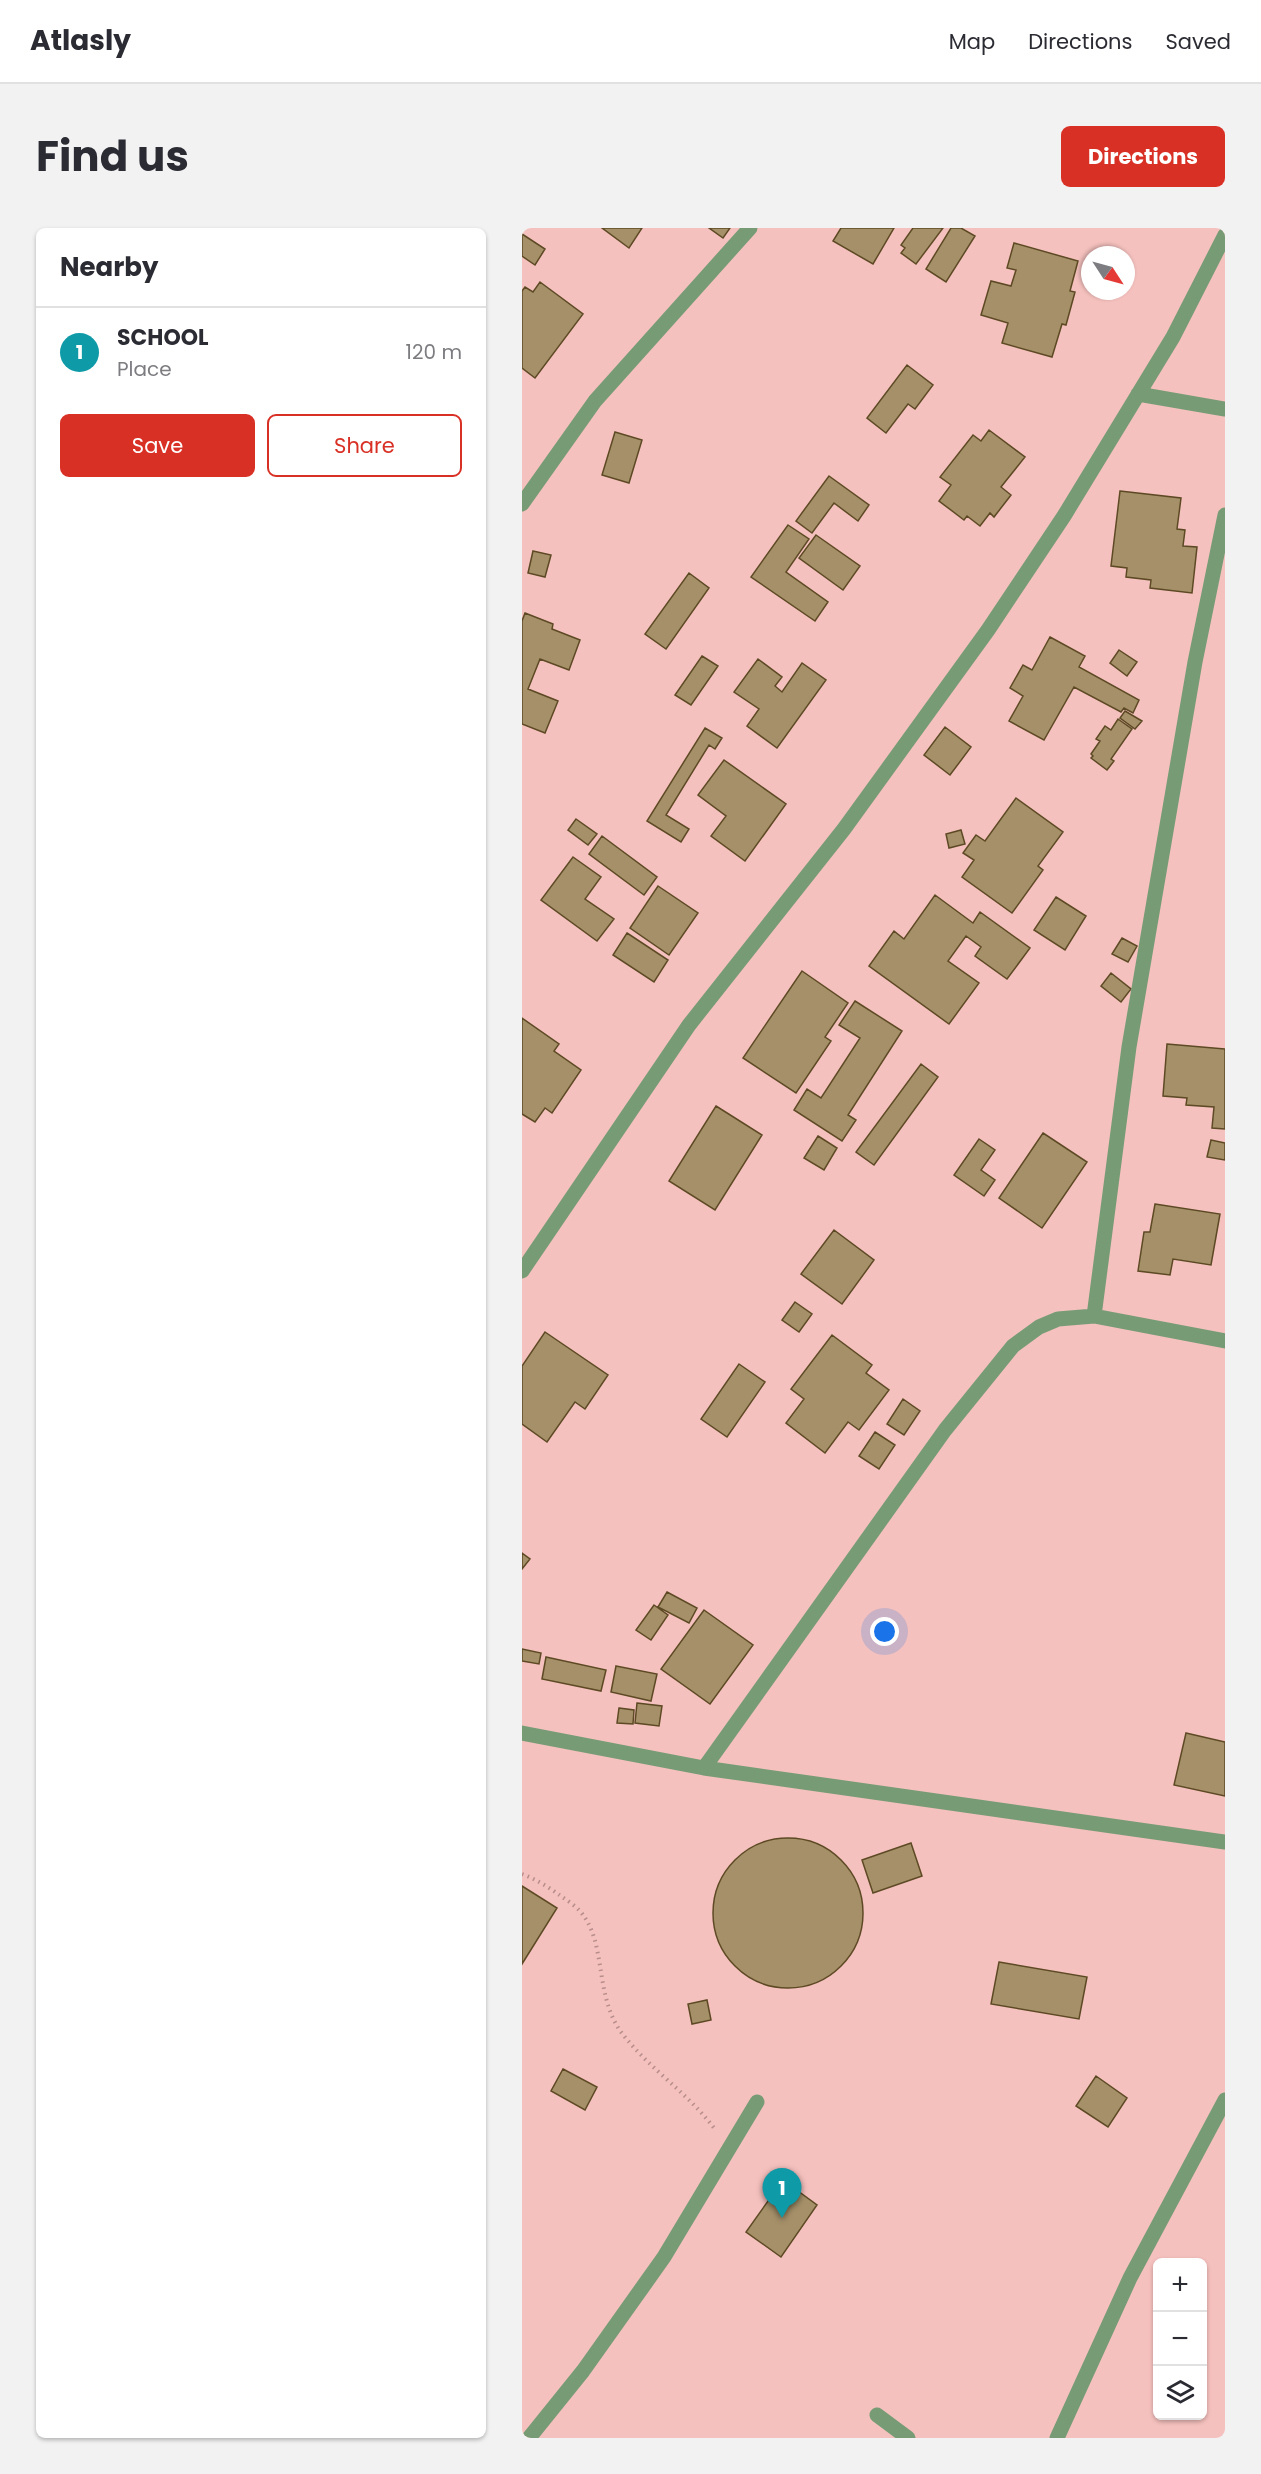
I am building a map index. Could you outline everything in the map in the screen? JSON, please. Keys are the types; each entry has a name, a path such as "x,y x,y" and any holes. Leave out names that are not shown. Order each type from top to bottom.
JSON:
{"street":[{"path":"522,504 595,401 750,228"},
{"path":"522,1271 689,1025 844,829 988,630 1064,516 1173,337 1225,235"},
{"path":"1138,394 1225,409"},
{"path":"1094,1316 1129,1047 1195,662 1225,515"},
{"path":"704,1768 945,1430 1013,1346 1039,1327 1058,1319 1094,1316 1225,1341"},
{"path":"522,1733 704,1768 1225,1842"},
{"path":"1057,2438 1130,2278 1225,2100"},
{"path":"529,2438 583,2371 664,2257 757,2102"},
{"path":"877,2415 908,2438"}],"path":[{"path":"522,1874 557,1894 583,1915 590,1927 605,2001 620,2030 635,2049 699,2109 713,2127 727,2152"}],"building":[{"path":"602,228 642,228 629,248"},
{"path":"709,228 730,228 723,238"},
{"path":"841,228 894,228 873,264 833,241"},
{"path":"913,228 943,228 916,264 901,253 905,248 901,245"},
{"path":"951,228 961,228 975,236 946,282 926,269"},
{"path":"522,234 545,249 535,265 522,256"},
{"path":"1014,243 1078,261 1070,291 1075,292 1066,325 1062,324 1052,357 1002,343 1008,323 981,315 991,281 1011,286 1016,270 1007,268"},
{"path":"540,282 583,314 535,378 522,368 522,291 525,287 533,292"},
{"path":"907,365 933,385 915,409 908,404 886,433 867,418"},
{"path":"989,430 1025,457 1001,487 1011,495 994,517 990,513 980,526 967,516 964,520 939,501 951,485 940,477 973,435 981,441"},
{"path":"615,432 642,440 629,483 602,475"},
{"path":"829,476 869,505 858,521 834,503 812,533 796,521"},
{"path":"1120,491 1181,498 1177,529 1185,530 1183,546 1197,547 1192,593 1150,588 1151,580 1126,577 1127,568 1111,566"},
{"path":"788,525 809,539 786,572 828,602 815,621 751,577"},
{"path":"816,535 860,566 843,590 799,558"},
{"path":"533,551 551,555 545,577 528,573"},
{"path":"689,573 709,588 666,649 645,634"},
{"path":"525,613 553,624 552,629 580,640 569,670 540,659 528,689 558,701 545,733 522,724 522,621"},
{"path":"1050,637 1085,656 1079,667 1139,700 1133,713 1124,708 1121,712 1074,687 1044,740 1009,721 1023,696 1010,688 1023,665 1032,670"},
{"path":"1119,650 1137,662 1127,676 1110,663"},
{"path":"702,656 718,666 691,705 675,695"},
{"path":"758,659 782,677 775,686 782,692 802,663 826,680 777,748 747,726 759,709 734,692"},
{"path":"1125,711 1142,721 1135,729 1120,718"},
{"path":"1118,719 1132,729 1111,759 1114,761 1107,770 1091,758 1093,756 1091,754 1100,741 1096,739 1105,726 1111,730"},
{"path":"945,727 971,747 950,775 924,755"},
{"path":"705,728 722,738 715,749 709,745 666,815 689,829 681,842 647,821"},
{"path":"724,760 786,804 745,861 711,836 726,816 698,795"},
{"path":"1016,798 1063,832 1038,866 1043,870 1012,913 962,877 974,860 963,853 976,835 985,841"},
{"path":"576,819 597,834 588,845 568,830"},
{"path":"961,830 965,844 949,848 946,834"},
{"path":"602,836 657,877 644,895 589,854"},
{"path":"573,857 601,877 585,899 614,919 597,941 541,900"},
{"path":"658,886 698,913 669,955 630,928"},
{"path":"935,895 973,923 980,912 1030,948 1007,979 975,956 981,947 966,936 948,961 979,983 949,1024 869,966 894,931 904,939"},
{"path":"1056,897 1086,916 1065,950 1034,930"},
{"path":"627,933 668,960 654,982 613,955"},
{"path":"1122,938 1137,946 1128,962 1112,954"},
{"path":"802,971 848,1003 825,1037 831,1041 796,1093 743,1058"},
{"path":"1111,973 1131,989 1121,1002 1101,986"},
{"path":"855,1001 902,1031 848,1115 856,1120 842,1141 794,1110 807,1089 821,1098 860,1038 839,1025"},
{"path":"522,1018 559,1044 554,1051 581,1070 552,1113 545,1108 535,1122 522,1114"},
{"path":"1167,1044 1225,1049 1225,1129 1212,1128 1214,1107 1186,1105 1187,1098 1163,1096"},
{"path":"921,1064 938,1077 874,1165 856,1152"},
{"path":"716,1106 762,1135 715,1210 669,1181"},
{"path":"1043,1133 1087,1162 1042,1228 999,1198"},
{"path":"818,1136 837,1148 824,1170 804,1158"},
{"path":"979,1139 995,1150 981,1170 995,1180 984,1196 954,1175"},
{"path":"1211,1140 1225,1143 1225,1160 1207,1157"},
{"path":"1155,1204 1220,1214 1211,1265 1173,1259 1170,1275 1138,1271 1144,1232 1150,1232"},
{"path":"834,1230 874,1260 842,1304 801,1274"},
{"path":"795,1302 812,1314 799,1332 782,1320"},
{"path":"545,1332 608,1375 585,1409 575,1402 547,1442 522,1424 522,1366"},
{"path":"832,1335 872,1365 866,1373 889,1390 859,1430 848,1422 825,1453 786,1423 804,1399 791,1389"},
{"path":"739,1364 765,1382 727,1437 701,1419"},
{"path":"903,1399 920,1411 904,1435 887,1424"},
{"path":"875,1432 895,1445 879,1469 859,1456"},
{"path":"522,1553 530,1559 522,1569"},
{"path":"667,1592 697,1608 689,1623 658,1607"},
{"path":"654,1605 668,1615 651,1640 636,1630"},
{"path":"704,1610 753,1645 710,1704 661,1669"},
{"path":"522,1649 541,1653 539,1664 522,1661"},
{"path":"546,1657 606,1670 601,1691 542,1679"},
{"path":"616,1666 657,1674 651,1701 611,1692"},
{"path":"637,1703 662,1706 659,1726 635,1723"},
{"path":"619,1708 634,1710 633,1724 617,1723"},
{"path":"1186,1733 1225,1742 1225,1796 1174,1785"},
{"path":"788,1838 817,1843 830,1850 841,1860 851,1871 858,1884 863,1913 858,1942 851,1955 841,1966 830,1976 817,1983 788,1988 759,1983 746,1976 735,1966 725,1955 718,1942 713,1913 718,1884 725,1871 735,1860 746,1850 759,1843"},
{"path":"911,1843 922,1876 873,1893 862,1860"},
{"path":"522,1886 557,1908 522,1964"},
{"path":"999,1962 1087,1977 1079,2019 991,2004"},
{"path":"707,2000 711,2020 692,2024 688,2004"},
{"path":"563,2069 597,2087 585,2110 551,2091"},
{"path":"1096,2076 1127,2098 1108,2127 1076,2106"},
{"path":"783,2180 817,2205 781,2257 746,2232"}],"place":[{"name":"SCHOOL","path":"782,2218"}]}
